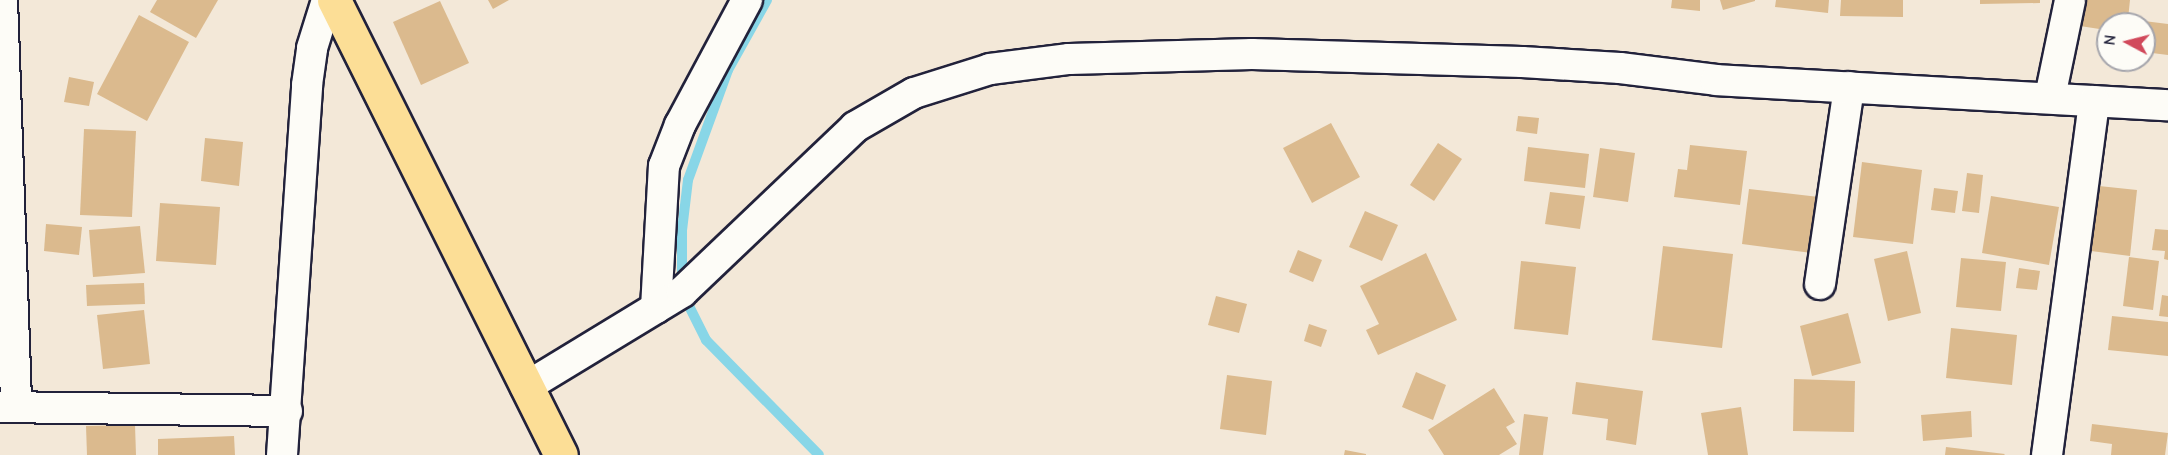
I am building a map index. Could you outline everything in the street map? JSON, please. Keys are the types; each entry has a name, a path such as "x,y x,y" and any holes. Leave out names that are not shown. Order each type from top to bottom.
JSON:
{"main road":[{"path":"334,0 561,455"}],"street":[{"path":"2,0 8,407 287,411"},
{"path":"282,455 287,411 307,85 312,48 327,0"},
{"path":"656,308 663,166 680,125 747,0"},
{"path":"2050,97 2070,0"},
{"path":"526,387 682,292 855,127 914,93 990,69 1069,59 1252,54 1522,62 1620,68 1716,80 2168,105"},
{"path":"1820,284 1849,87"},
{"path":"2046,455 2094,100"}],"building":[{"path":"157,0 218,0 196,38 150,12"},
{"path":"488,0 509,0 493,9"},
{"path":"1672,0 1700,0 1700,11 1671,8"},
{"path":"1720,0 1755,0 1755,1 1723,10"},
{"path":"1776,0 1829,0 1828,13 1775,7"},
{"path":"1841,0 1903,0 1903,17 1840,16"},
{"path":"1980,0 2040,0 2040,3 1980,4"},
{"path":"2084,0 2130,0 2129,12 2096,12 2096,28 2080,26"},
{"path":"440,1 469,63 421,85 393,22"},
{"path":"139,15 189,42 147,121 97,94"},
{"path":"2156,22 2168,24 2168,55 2156,54"},
{"path":"69,77 94,82 89,106 64,102"},
{"path":"1518,116 1539,118 1537,134 1516,131"},
{"path":"1331,123 1360,177 1312,203 1283,148"},
{"path":"84,129 136,131 132,217 80,215"},
{"path":"205,138 243,142 239,186 201,181"},
{"path":"1438,143 1462,159 1434,201 1410,185"},
{"path":"1690,145 1747,151 1740,205 1674,197 1678,169 1687,170"},
{"path":"1528,147 1589,154 1585,188 1524,181"},
{"path":"1600,148 1635,153 1628,202 1593,197"},
{"path":"1862,162 1922,170 1913,244 1853,237"},
{"path":"1967,173 1983,175 1979,213 1962,211"},
{"path":"2099,186 2137,190 2130,256 2091,251"},
{"path":"1934,188 1958,191 1955,213 1931,210"},
{"path":"1749,189 1819,197 1812,253 1742,244"},
{"path":"1550,192 1585,196 1580,229 1545,224"},
{"path":"1991,196 2059,207 2049,265 1982,253"},
{"path":"160,203 220,207 216,265 156,261"},
{"path":"1365,211 1398,225 1382,261 1349,247"},
{"path":"46,224 82,227 79,255 44,251"},
{"path":"140,226 145,273 93,277 89,230"},
{"path":"2155,229 2168,230 2168,260 2164,259 2165,251 2152,250"},
{"path":"1663,246 1733,254 1722,348 1652,340"},
{"path":"1298,250 1322,260 1313,282 1289,272"},
{"path":"1907,251 1921,313 1888,321 1874,259"},
{"path":"1426,253 1457,320 1378,355 1366,330 1379,324 1360,286"},
{"path":"2129,257 2159,261 2153,310 2123,306"},
{"path":"1961,258 2006,262 2001,311 1956,307"},
{"path":"1521,261 1576,267 1568,335 1514,329"},
{"path":"2019,268 2040,271 2037,290 2016,288"},
{"path":"144,283 145,304 87,306 86,285"},
{"path":"2162,295 2168,296 2168,317 2159,316"},
{"path":"1216,296 1247,304 1239,333 1208,325"},
{"path":"144,310 150,364 103,369 97,315"},
{"path":"1848,313 1861,363 1812,376 1800,326"},
{"path":"2112,316 2168,322 2168,356 2108,350"},
{"path":"1309,324 1327,330 1321,347 1304,341"},
{"path":"1951,328 2017,335 2012,385 1946,378"},
{"path":"1416,372 1446,385 1433,420 1402,407"},
{"path":"1227,375 1272,381 1266,435 1220,429"},
{"path":"1794,379 1855,381 1854,432 1793,431"},
{"path":"1576,382 1643,391 1636,445 1606,440 1608,419 1572,414"},
{"path":"1494,388 1515,422 1506,427 1517,444 1499,455 1444,455 1428,430"},
{"path":"1741,407 1748,455 1708,455 1701,413"},
{"path":"1971,411 1972,437 1923,441 1921,415"},
{"path":"1524,414 1548,417 1543,455 1519,455"},
{"path":"2092,424 2168,433 2165,455 2111,455 2112,444 2090,441"},
{"path":"135,425 136,455 87,455 86,426"},
{"path":"234,436 235,455 158,455 158,439"},
{"path":"1946,447 2005,454 1945,455"},
{"path":"1345,450 1366,454 1366,455 1344,455"}],"waterway":[{"path":"767,0 728,70 688,180 682,230 682,292 706,340 819,455"}]}
